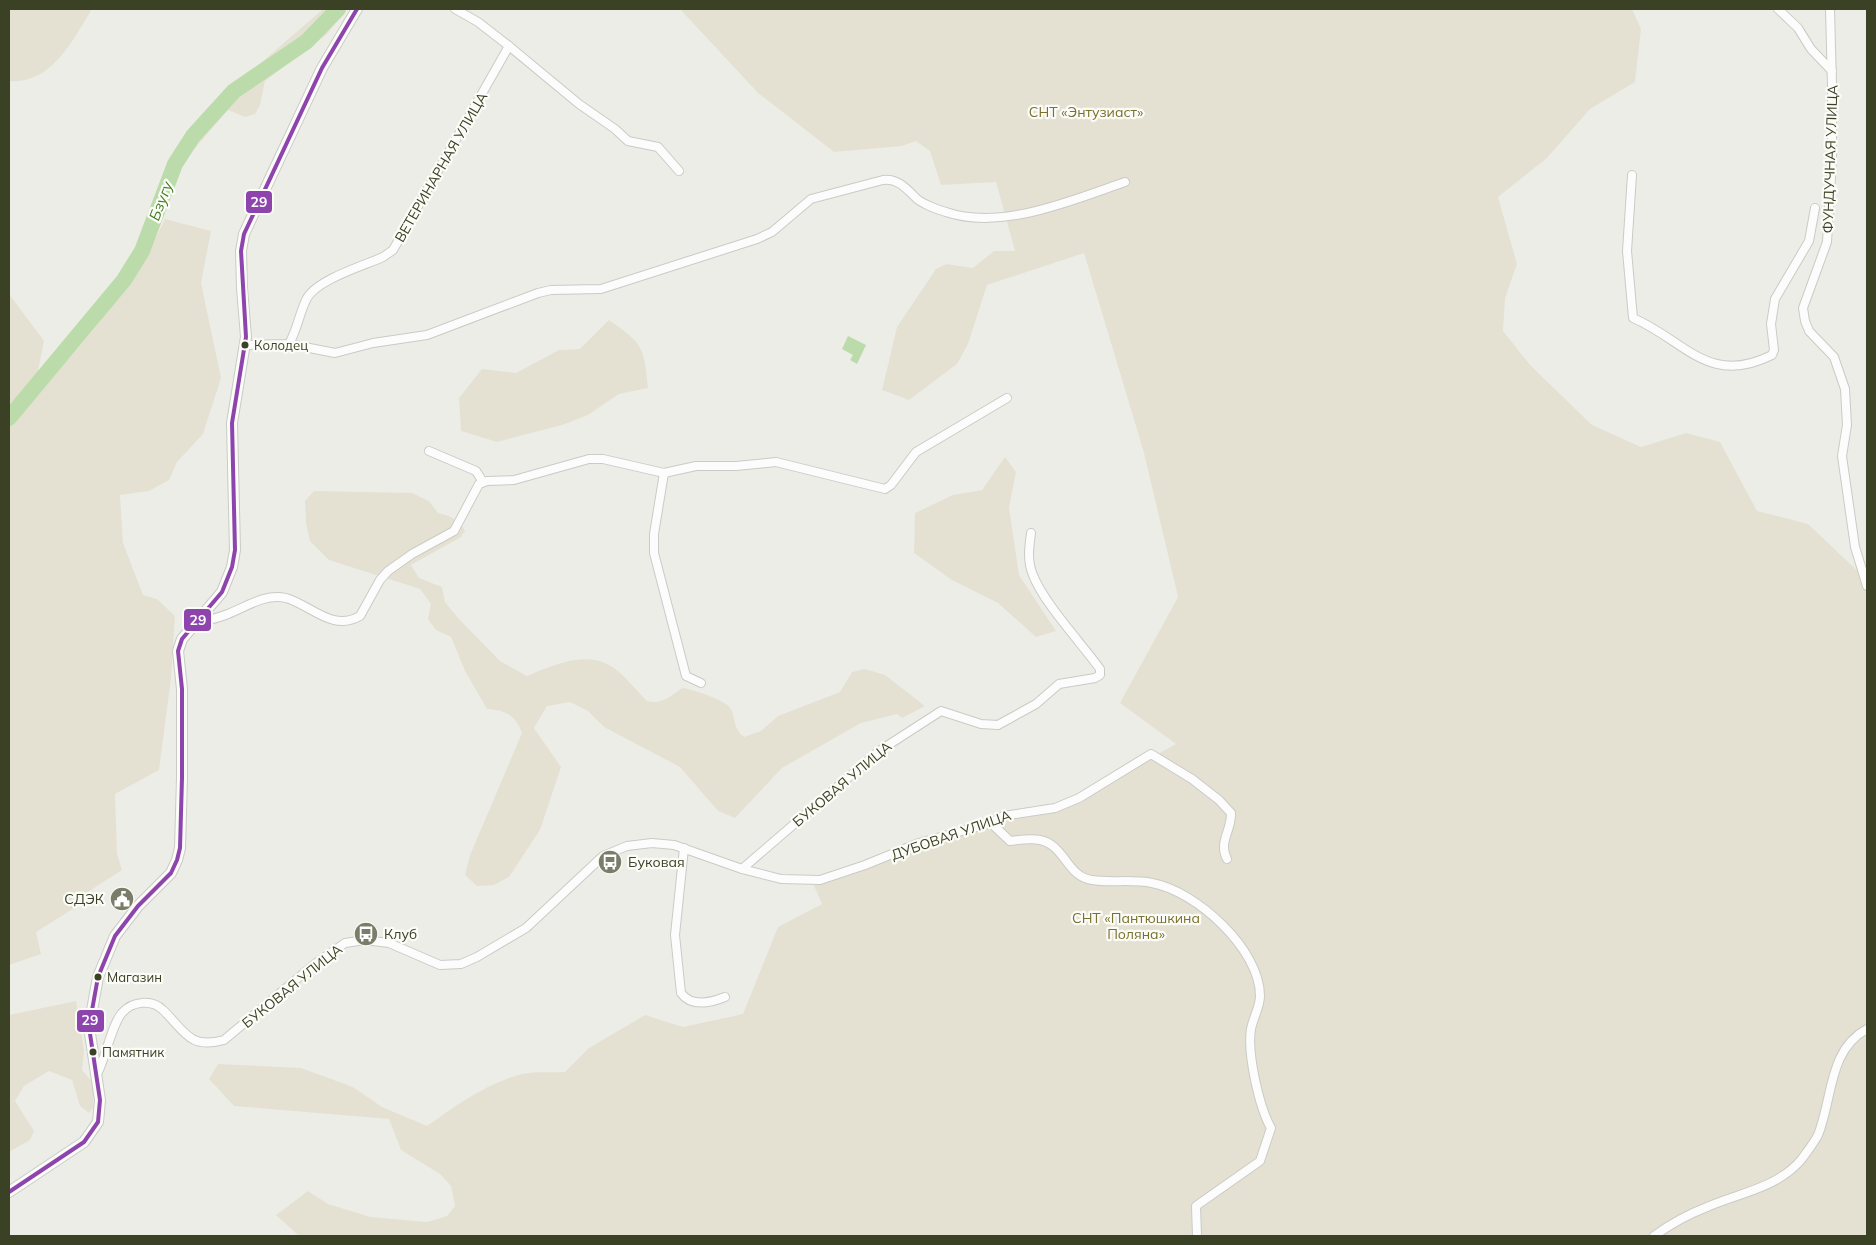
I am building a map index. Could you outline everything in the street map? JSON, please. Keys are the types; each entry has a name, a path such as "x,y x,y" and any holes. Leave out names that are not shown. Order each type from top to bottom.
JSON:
{"street":[{"path":"9,1192 84,1142 94,1130 100,1114 97,1074 89,1027 98,977 106,954 125,922 171,872 180,848 182,703 178,660 182,639 222,592 232,567 235,534 232,423 246,345 241,251 244,234 322,68 357,9"},
{"path":"455,9 478,22 510,46 579,104 628,141 658,147 679,171"},
{"name":"ФУНДУЧНАЯ УЛИЦА","path":"1778,9 1798,28 1811,49 1832,72"},
{"name":"ФУНДУЧНАЯ УЛИЦА","path":"1830,9 1832,160 1827,242 1803,308 1804,321 1809,331 1834,357 1845,389 1847,425 1842,456 1855,547 1867,586"},
{"name":"ВЕТЕРИНАРНАЯ УЛИЦА","path":"289,344 295,333 306,299 314,289 383,257 393,250 510,46"},
{"name":"ФУНДУЧНАЯ УЛИЦА","path":"1632,175 1627,251 1632,318 1651,327 1702,360 1714,364 1732,366 1772,355 1774,350 1771,324 1775,299 1809,242 1816,208"},
{"path":"246,345 289,344 335,353 373,343 427,335 551,290 601,289 758,239 772,232 812,199 883,180 893,180 912,192 915,198 946,213 988,219 1048,208 1125,182"},
{"path":"198,622 227,614 267,598 275,597 294,601 327,619 337,621 355,620 360,616 380,580 388,570 457,527 475,488 483,482 514,480 589,459 604,459 664,473 696,466 736,466 776,462 885,489 891,485 916,452 1007,398"},
{"path":"429,452 476,471 483,482"},
{"path":"664,473 654,534 654,553 686,676 702,683"},
{"name":"БУКОВАЯ УЛИЦА","path":"97,1074 105,1058 116,1021 121,1013 136,1003 147,1003 163,1010 177,1028 197,1041 207,1044 224,1040 316,963 345,943 365,940 389,943 440,965 461,964 477,958 526,928 589,869 612,851 639,844 664,844 684,848 742,869 879,751 941,711 981,724 998,725 1036,704 1059,684 1095,678 1100,675 1100,670 1053,607 1033,576 1028,552 1031,533"},
{"name":"ДУБОВАЯ УЛИЦА","path":"742,869 780,879 820,880 865,865 919,843 991,823 1011,814 1055,808 1079,798 1152,754 1219,800 1231,813 1223,844 1223,850 1227,859"},
{"name":"ДУБОВАЯ УЛИЦА","path":"991,823 1010,841 1031,839 1050,843 1058,849 1081,878 1150,882 1191,898 1216,916 1252,964 1259,982 1260,998 1251,1029 1251,1057 1264,1117 1271,1128 1260,1161 1196,1206 1197,1236"},
{"path":"684,848 676,935 680,993 695,1003 714,1002 725,997"},
{"path":"1654,1236 1706,1207 1771,1183 1788,1173 1817,1136 1843,1048 1856,1034 1867,1028"}],"green space":[{"path":"9,9 92,9 77,34 49,68 37,76 24,80 9,81"},
{"path":"323,9 347,9 326,35 265,81 260,105 255,114 245,117 228,110 190,154 178,174 219,99"},
{"path":"680,9 1632,9 1641,29 1635,82 1590,109 1547,158 1498,197 1517,264 1505,298 1503,331 1531,366 1592,425 1641,447 1686,433 1720,442 1757,511 1808,524 1864,577 1867,586 1867,1236 299,1236 276,1215 308,1191 328,1204 371,1217 427,1222 447,1216 455,1206 451,1186 440,1174 401,1150 389,1119 234,1106 209,1079 218,1064 301,1068 353,1087 382,1107 427,1126 449,1110 496,1083 527,1073 565,1072 589,1048 645,1015 683,1027 743,1014 778,927 822,904 812,881 1009,813 1055,810 1176,744 1120,703 1178,597 1144,453 1084,253 987,285 968,344 957,364 909,400 882,390 897,327 936,269 946,264 973,268 994,251 1015,251 996,182 941,185 930,151 916,141 902,146 834,152 758,93"},
{"path":"165,219 211,231 201,283 221,378 203,434 177,462 169,480 149,491 120,495 123,543 143,595 157,599 175,616 171,678 159,770 115,794 117,854 122,870 74,901 76,907 36,932 41,954 9,965 9,294 44,341 32,401 88,337 122,292 138,269"},
{"path":"609,320 629,335 640,347 645,363 648,388 619,394 588,415 562,425 497,442 461,431 459,398 482,369 516,373 559,350 580,349"},
{"path":"1005,457 1016,472 1009,507 1019,575 1056,631 1036,637 998,603 952,580 914,553 915,513 953,495 982,490"},
{"path":"314,491 412,493 429,501 438,513 458,521 465,531 461,537 411,565 419,578 442,587 445,602 500,661 527,676 548,667 581,659 604,662 614,668 647,701 661,701 682,688 693,690 723,702 731,709 736,727 744,737 761,731 778,716 840,692 852,672 865,669 885,675 925,706 902,718 897,714 861,723 782,768 735,818 718,811 680,767 604,727 588,711 570,702 547,706 534,728 561,767 540,830 509,877 494,885 477,886 465,875 470,855 522,733 513,718 505,712 487,709 465,671 451,637 436,630 428,619 431,604 420,589 329,560 310,541 306,523 305,501"},
{"path":"76,1001 84,1050 82,1070 94,1084 93,1108 89,1113 80,1106 72,1080 49,1071 24,1086 15,1101 34,1131 30,1140 9,1152 9,1015"}],"shaded area":[{"path":"848,336 866,345 857,364 850,360 853,355 842,349"}],"waterway":[{"name":"Бзугу","path":"9,418 124,280 142,251 175,164 193,136 234,91 306,42 338,9"}],"transit line":[{"name":"29","path":"9,1192 84,1142 98,1122 100,1100 89,1027 98,977 115,936 138,906 171,873 177,860 180,848 182,778 182,689 178,651 182,639 222,592 232,567 235,550 232,423 246,337 241,251 244,234 322,68 357,9"}],"place":[{"name":"Колодец","path":"245,345"},
{"name":"Буковая","path":"610,862"},
{"name":"СДЭК","path":"122,899"},
{"name":"Клуб","path":"366,934"},
{"name":"Магазин","path":"98,977"},
{"name":"Памятник","path":"93,1052"}],"park label":[{"name":"СНТ «Энтузиаст»","path":"1086,112"},
{"name":"СНТ «Пантюшкина Поляна»","path":"1136,926"}]}
